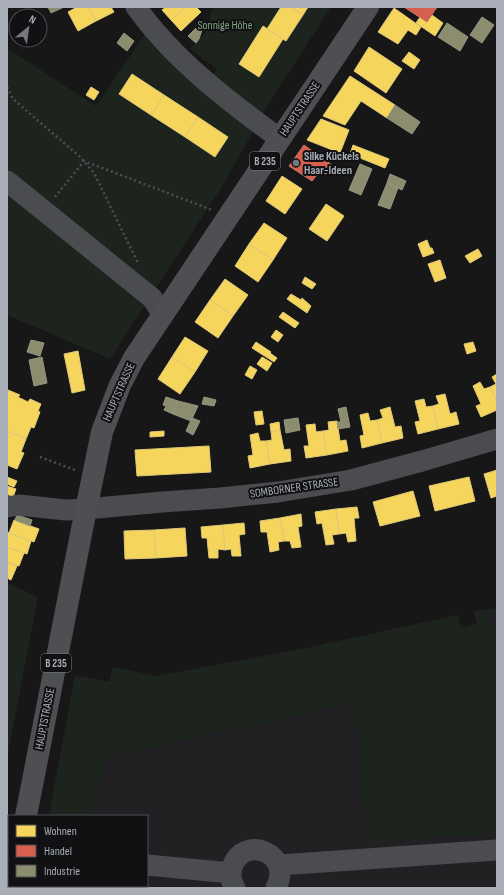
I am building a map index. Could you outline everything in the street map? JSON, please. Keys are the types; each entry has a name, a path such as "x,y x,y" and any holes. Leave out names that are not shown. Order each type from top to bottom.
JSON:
{"main road":[{"name":"HAUPTSTRASSE","path":"26,815 102,432 120,385 134,358 368,7"}],"street":[{"path":"136,7 150,27 183,60 216,89 280,139"},
{"path":"7,181 152,298 163,315"},
{"name":"SOMBORNER STRASSE","path":"7,507 20,505 66,510 86,509 278,492 351,480 497,439"},
{"path":"148,865 233,881 234,863 239,856 245,852 261,850 274,858 279,865 279,882 276,888"},
{"path":"279,865 497,850"}],"path":[{"path":"7,87 13,99 84,161 94,173 141,269"},
{"path":"84,161 212,210"},
{"path":"44,211 84,161"},
{"path":"40,457 75,470"}],"shaded area":[{"path":"497,608 497,888 36,888 148,887 148,815 49,815 75,675 109,682 113,667 156,676 306,648 458,615 461,628 477,624 474,612"}],"green space":[{"name":"Sonnige Höhe","path":"213,7 331,7 269,103 223,185 110,359 7,315 7,48 96,106 145,34 204,90 217,69 190,49 205,33"},
{"path":"7,583 38,597 7,758"},
{"path":"488,609 497,653 497,833 372,842 371,834 365,834 355,703 134,751 110,750 90,815 49,815 75,675 109,682 113,667 156,676 238,663 458,615 461,628 477,624 474,612"}],"building: Wohnen":[{"path":"77,7 88,7 96,21 78,31 68,12"},
{"path":"88,7 111,7 114,12 96,21"},
{"path":"166,7 185,7 171,20 162,10"},
{"path":"185,7 196,7 201,12 181,31 171,20"},
{"path":"281,7 290,7 303,15 286,41 267,29"},
{"path":"290,7 308,7 303,15"},
{"path":"394,8 421,27 416,35 408,30 398,44 378,32"},
{"path":"432,15 443,23 435,36 416,23 420,17 427,22"},
{"path":"263,26 283,39 259,77 239,64"},
{"path":"369,47 402,69 386,93 354,71"},
{"path":"409,52 420,60 414,69 402,61"},
{"path":"132,74 164,95 151,115 119,94"},
{"path":"350,76 395,105 387,118 361,101 345,125 323,116"},
{"path":"91,87 99,92 94,100 86,95"},
{"path":"164,95 198,117 185,137 151,115"},
{"path":"198,117 228,137 215,157 185,137"},
{"path":"321,119 349,130 340,153 307,140"},
{"path":"353,145 389,159 385,168 350,154"},
{"path":"282,176 302,189 285,214 266,201"},
{"path":"326,204 344,216 327,241 309,229"},
{"path":"264,223 287,238 273,260 249,244"},
{"path":"427,240 434,253 423,257 418,244"},
{"path":"249,244 273,260 258,282 235,266"},
{"path":"478,249 482,256 470,263 465,256"},
{"path":"440,260 446,278 435,282 428,264"},
{"path":"305,277 316,284 312,289 302,283"},
{"path":"225,279 248,295 233,316 210,300"},
{"path":"291,294 301,300 302,298 311,306 307,313 287,299"},
{"path":"210,300 233,316 218,338 195,322"},
{"path":"283,312 299,323 295,328 279,317"},
{"path":"276,330 283,335 278,342 271,337"},
{"path":"185,337 208,351 195,372 172,357"},
{"path":"256,342 277,358 274,362 252,348"},
{"path":"473,342 476,351 467,354 464,344"},
{"path":"78,351 85,390 72,393 64,354"},
{"path":"172,357 195,372 180,394 158,379"},
{"path":"262,357 272,363 267,371 257,364"},
{"path":"250,366 257,370 252,379 245,375"},
{"path":"497,374 497,402 490,387 496,384 492,377"},
{"path":"480,382 484,389 490,387 497,402 497,410 481,417 476,406 481,404 473,386"},
{"path":"8,390 20,395 18,397 28,402 30,399 41,404 38,411 40,412 34,428 31,427 26,439 7,431"},
{"path":"445,394 450,414 456,412 459,424 438,429 433,406 439,404 436,396"},
{"path":"424,399 426,407 433,406 438,429 418,434 415,422 420,421 415,401"},
{"path":"390,407 395,427 401,426 403,438 382,443 377,420 383,418 380,410"},
{"path":"262,411 264,424 256,425 254,412"},
{"path":"368,413 370,421 377,420 382,443 362,448 360,436 364,435 360,415"},
{"path":"337,421 340,441 346,440 348,451 327,455 323,431 329,430 328,422"},
{"path":"279,422 280,430 271,432 270,424"},
{"path":"315,424 316,432 323,431 327,455 306,458 304,446 309,446 306,425"},
{"path":"280,430 284,450 290,449 291,461 270,464 266,441 272,440 271,432"},
{"path":"7,431 26,439 21,452 24,453 17,469 7,465"},
{"path":"164,431 164,436 150,437 150,432"},
{"path":"258,433 260,441 266,441 270,464 250,468 248,456 253,455 250,435"},
{"path":"209,446 211,472 137,476 135,450"},
{"path":"497,470 497,496 491,498 484,474"},
{"path":"7,477 17,481 14,487 7,484"},
{"path":"469,477 475,501 435,511 429,486"},
{"path":"7,486 16,489 13,497 7,494"},
{"path":"413,491 420,516 380,526 373,502"},
{"path":"357,507 359,518 354,518 356,541 348,542 346,533 339,534 336,509"},
{"path":"336,509 339,534 332,535 334,544 326,545 322,523 317,524 315,512"},
{"path":"301,514 302,526 298,527 301,547 292,548 290,541 284,541 280,518"},
{"path":"280,518 284,541 278,542 279,550 270,552 267,532 261,532 260,521"},
{"path":"14,520 39,529 34,542 9,533"},
{"path":"244,523 245,534 239,535 241,556 232,556 231,549 225,550 223,525"},
{"path":"223,525 225,550 218,549 218,558 209,558 207,538 202,538 201,527"},
{"path":"185,528 187,556 156,558 154,530"},
{"path":"154,530 156,558 125,559 124,531"},
{"path":"7,532 31,541 27,554 7,547"},
{"path":"7,547 24,553 19,566 7,562"},
{"path":"7,562 17,566 11,580 7,578"}],"building: Handel":[{"path":"404,7 437,7 427,22"},
{"path":"304,145 332,165 326,174 320,171 312,181 289,166"}],"building: Industrie":[{"path":"48,7 64,7 51,13"},
{"path":"482,17 494,25 482,43 470,35"},
{"path":"447,23 468,37 460,51 438,37"},
{"path":"198,26 202,30 196,43 188,36"},
{"path":"124,33 134,41 127,51 117,43"},
{"path":"395,105 420,122 412,134 387,118"},
{"path":"360,164 372,169 361,195 349,190"},
{"path":"390,174 406,181 402,190 387,183"},
{"path":"387,183 398,188 390,209 378,205"},
{"path":"31,340 44,343 40,356 27,352"},
{"path":"42,357 47,383 34,386 29,360"},
{"path":"166,397 178,401 173,414 164,410 166,406 163,405"},
{"path":"204,397 216,400 214,406 202,404"},
{"path":"178,401 198,406 191,421 173,414"},
{"path":"346,407 350,427 338,429 337,422 341,422 338,409"},
{"path":"192,418 200,421 193,435 186,431"},
{"path":"298,418 300,430 286,433 284,420"},
{"path":"17,515 32,520 30,526 15,520"}],"place":[{"name":"Silke Kückels Haar-Ideen","path":"296,163"}]}
